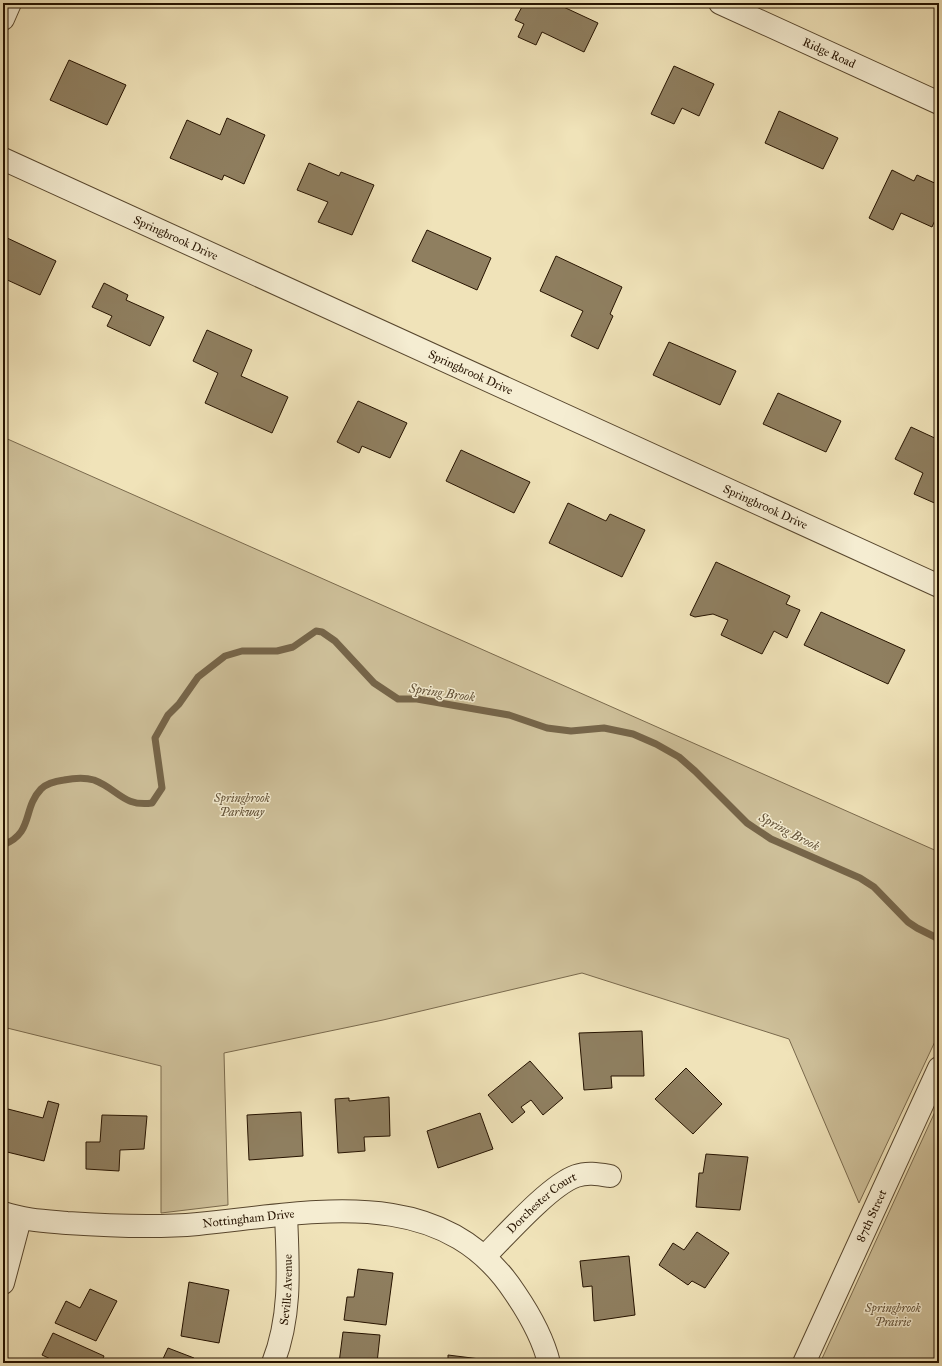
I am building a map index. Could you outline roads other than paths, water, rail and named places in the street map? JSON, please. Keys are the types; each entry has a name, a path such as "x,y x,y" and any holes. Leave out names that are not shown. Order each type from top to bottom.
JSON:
{"street":[{"path":"3,19 10,3"},
{"name":"Ridge Road","path":"720,3 939,103"},
{"name":"Springbrook Drive","path":"3,159 939,586"},
{"name":"87th Street","path":"804,1363 939,1068"},
{"name":"Dorchester Court","path":"485,1256 559,1186 576,1176 591,1173 610,1176"},
{"name":"Nottingham Drive","path":"12,1216 116,1227 196,1224 286,1215 360,1210 412,1217 441,1229 485,1256 505,1277 536,1328 546,1351 549,1363"},
{"name":"Seville Avenue","path":"273,1363 285,1317 289,1282 286,1215"},
{"path":"3,1283 12,1216"}],"waterway":[{"name":"Spring Brook","path":"3,845 13,840 24,827 31,804 41,789 46,785 55,782 75,778 90,779 102,784 127,800 142,804 152,803 162,788 155,738 168,715 179,704 198,677 225,656 242,651 277,651 293,647 316,631 322,632 335,641 374,683 398,699 417,699 509,715 547,728 571,731 604,728 633,734 656,744 679,757 747,823 771,839 860,878 874,887 908,922 939,939"}],"park label":[{"name":"Springbrook Parkway","path":"242,805"},
{"name":"Springbrook Prairie","path":"893,1315"}]}
